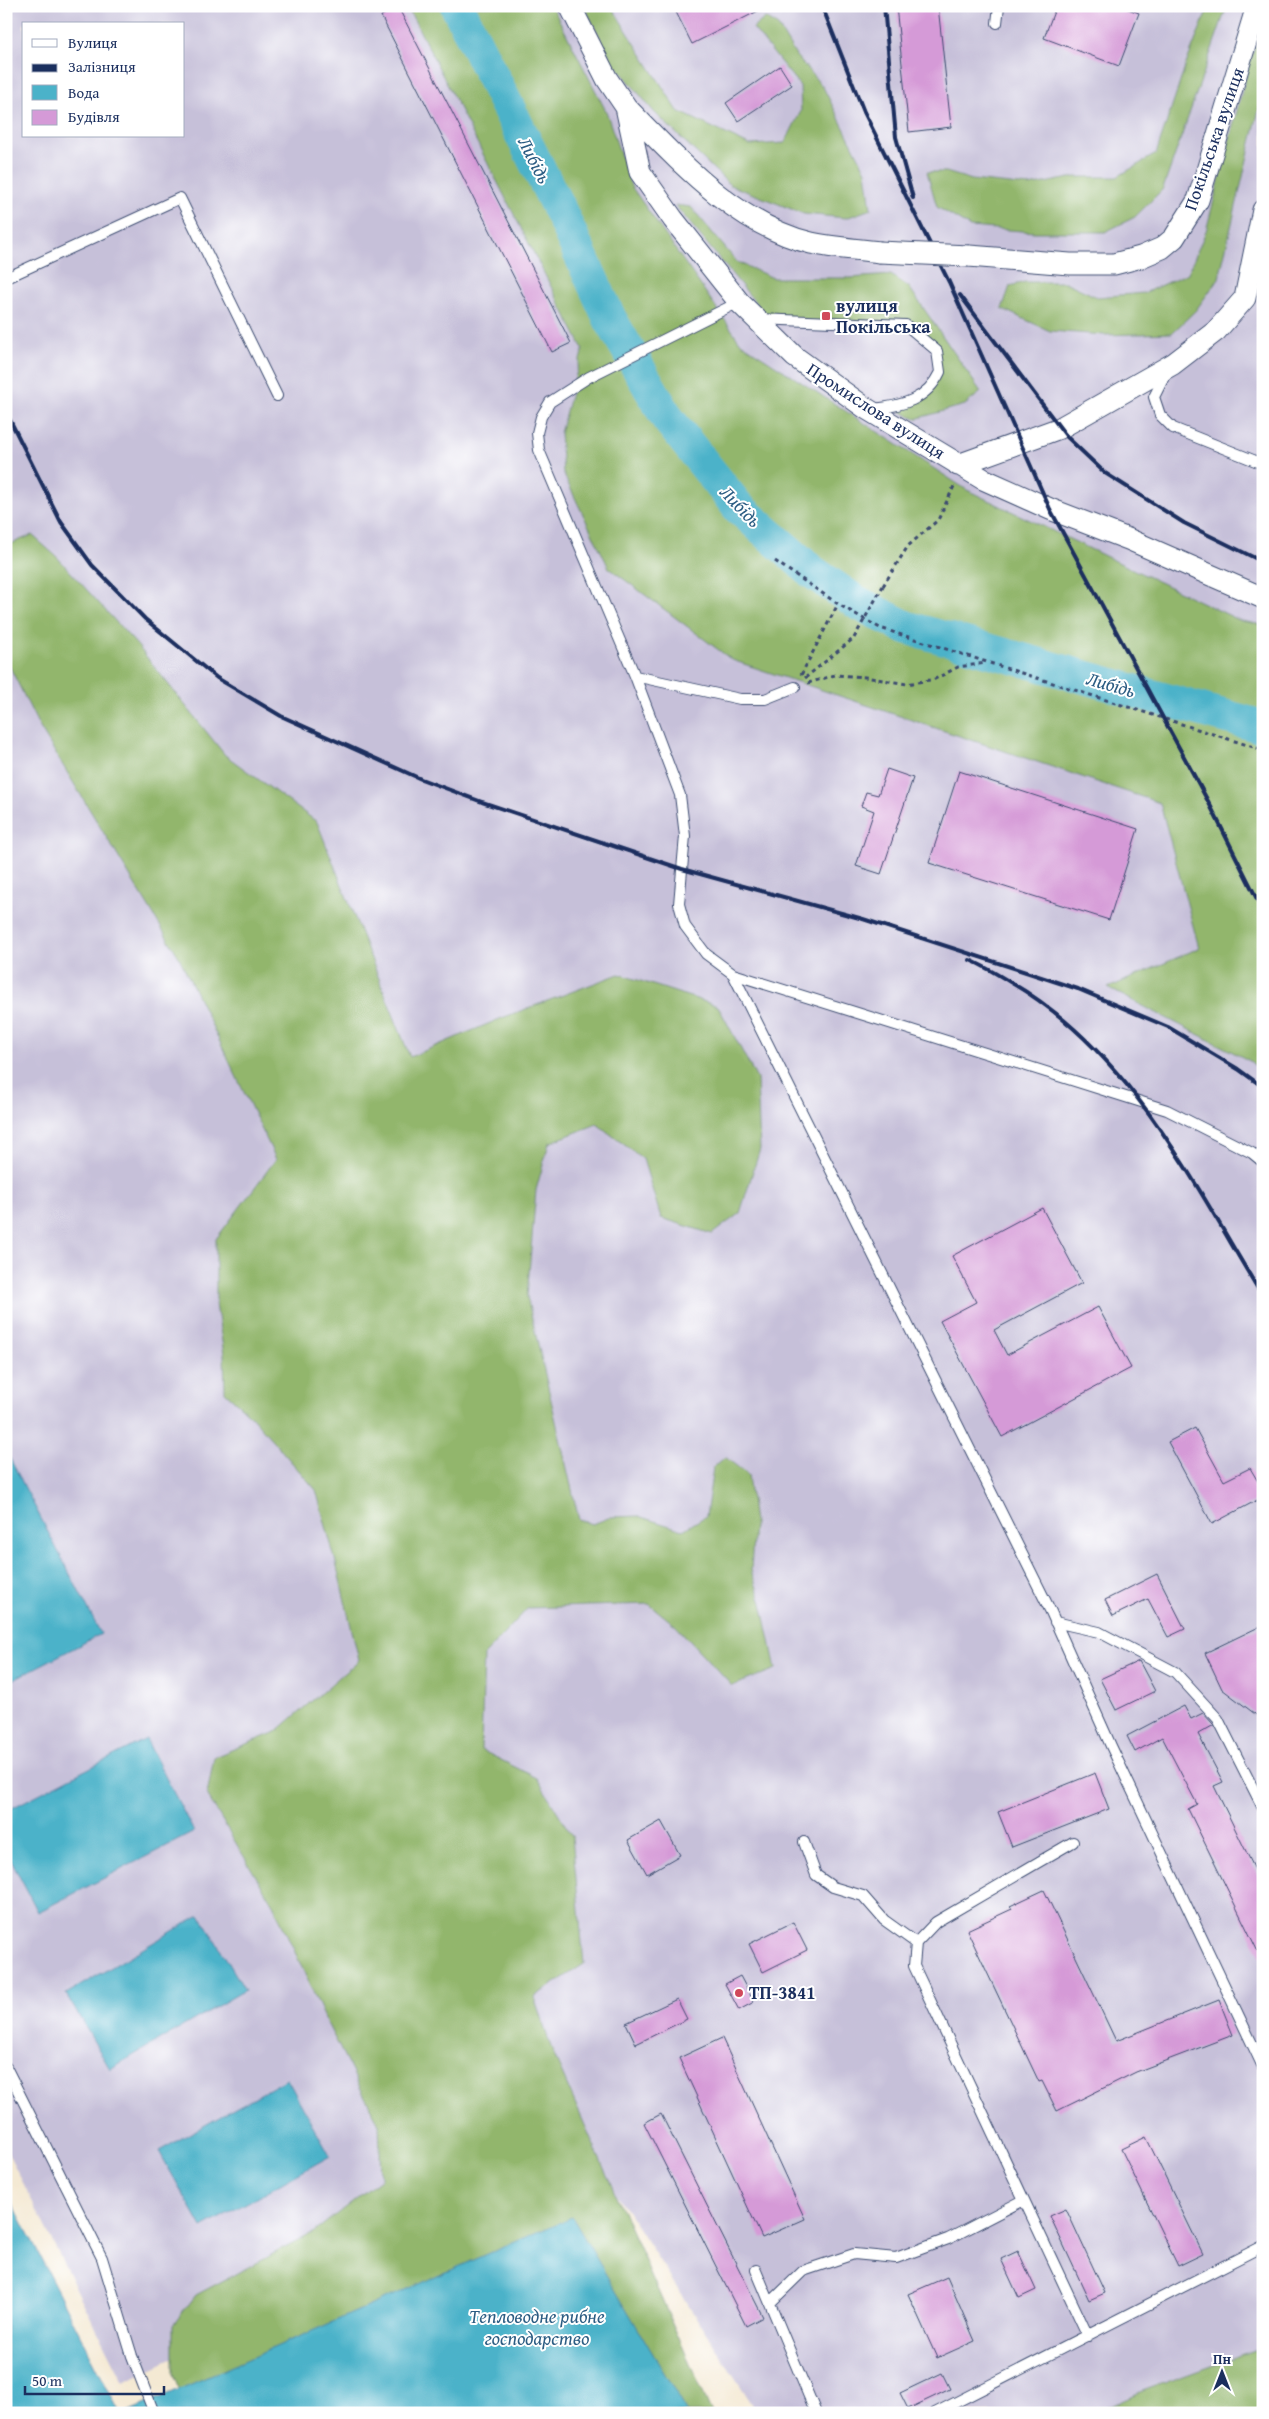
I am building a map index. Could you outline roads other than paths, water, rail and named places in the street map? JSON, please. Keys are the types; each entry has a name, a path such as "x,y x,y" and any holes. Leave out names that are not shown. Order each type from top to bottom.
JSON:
{"street":[{"name":"Промислова вулиця","path":"570,6 607,79 626,107 640,172 739,302 795,357 867,409 960,466 1050,510 1128,539 1263,598"},
{"name":"Покільська вулиця","path":"626,107 723,199 769,227 811,243 879,252 969,256 1070,264 1114,264 1141,257 1162,248 1174,238 1198,200 1257,6"},
{"path":"960,466 1060,428 1173,364 1216,331 1245,298 1263,210"}],"lane":[{"path":"997,23 1000,6"},
{"path":"6,278 180,198 277,396"},
{"path":"739,302 589,377 550,402 541,417 537,434 539,450 635,676 680,795 685,836 679,904 685,926 706,954 733,974 1167,1110 1252,1154 1263,1162"},
{"path":"756,319 906,325 937,351 940,372 925,394 893,406 867,409"},
{"path":"1173,364 1162,377 1154,397 1160,415 1173,428 1263,464"},
{"path":"635,676 740,699 765,699 795,687"},
{"path":"733,974 1055,1622 1111,1746 1263,2067"},
{"path":"1055,1622 1099,1632 1175,1672 1218,1719 1263,1808"},
{"path":"804,1842 816,1875 833,1887 863,1896 884,1920 916,1943"},
{"path":"1073,1842 936,1922 916,1943 914,1966 1088,2336"},
{"path":"6,2067 102,2258 132,2356 154,2413"},
{"path":"770,2302 803,2271 854,2254 896,2258 948,2239 1024,2200"},
{"path":"935,2413 1263,2246"},
{"path":"756,2270 816,2413"}],"water":[{"path":"6,1451 101,1634 6,1683"},
{"path":"146,1739 194,1832 38,1912 6,1851 6,1811"},
{"path":"200,1915 245,1990 110,2069 66,1994"},
{"path":"287,2079 330,2156 202,2228 159,2151"},
{"path":"6,2190 120,2413 6,2413"},
{"name":"Тепловодне рибне господарство","path":"572,2217 688,2413 125,2413"}],"waterway":[{"name":"Либідь","path":"457,6 562,215 610,319 668,419 739,508 811,571 856,602 905,627 1263,727"}],"railway":[{"path":"822,6 864,112 949,282 1050,509 1209,803 1263,911"},
{"path":"884,6 896,137 913,198"},
{"path":"960,295 1067,437 1105,473 1184,523 1263,562"},
{"path":"6,412 61,522 92,565 145,619 217,678 281,716 421,779 482,802 682,869 863,919 1078,989 1168,1027 1238,1069 1263,1087"},
{"path":"970,960 1005,979 1052,1011 1090,1044 1124,1082 1155,1122 1184,1165 1263,1297"}],"place":[{"name":"вулиця Покільська","path":"826,316"},
{"name":"ТП-3841","path":"739,1993"}]}
